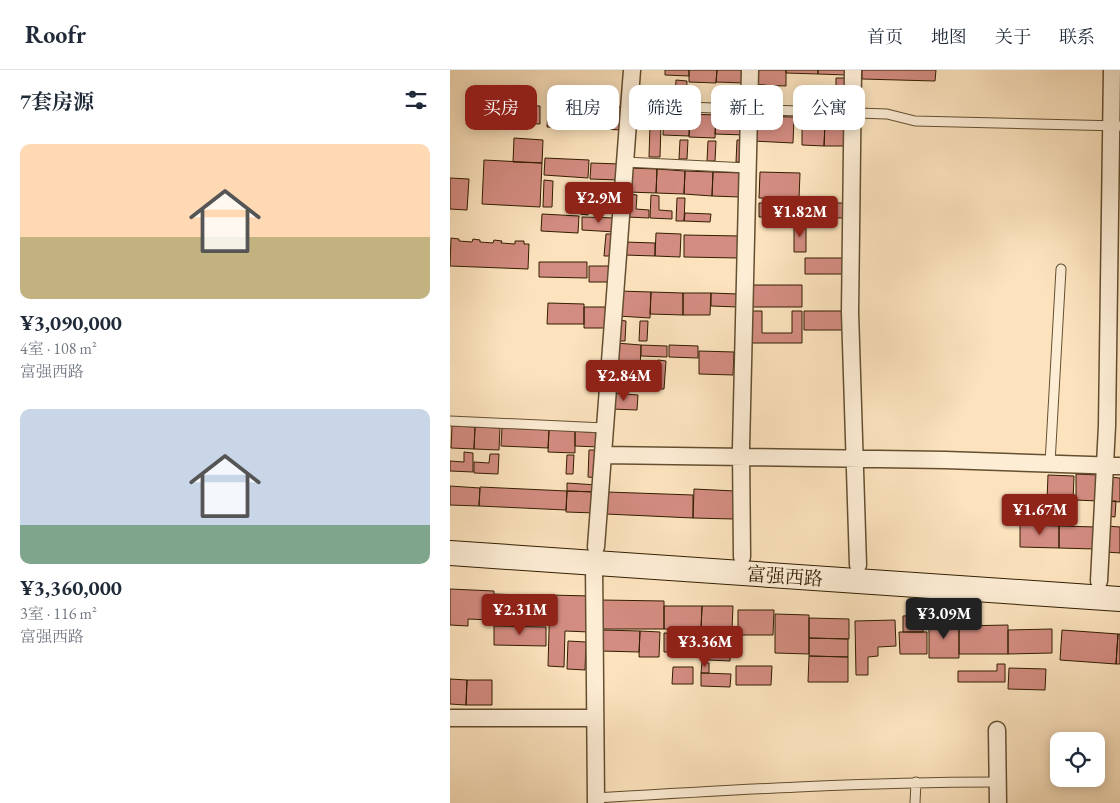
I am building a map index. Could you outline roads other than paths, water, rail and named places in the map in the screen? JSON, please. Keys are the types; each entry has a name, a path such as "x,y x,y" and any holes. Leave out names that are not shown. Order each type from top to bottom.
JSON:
{"main road":[{"name":"富强西路","path":"450,537 595,555 1120,598"},
{"name":"富强西路","path":"450,553 742,557 1109,582"}],"street":[{"path":"631,85 632,70"},
{"path":"750,70 750,85"},
{"path":"853,70 853,85"},
{"path":"1109,582 1116,126 1112,70"},
{"path":"596,800 595,555 629,105"},
{"path":"742,557 741,457 749,130"},
{"path":"852,130 850,312 858,565"},
{"path":"603,455 855,458 1112,466"},
{"path":"450,718 595,718"},
{"path":"997,730 998,803"}],"lane":[{"path":"865,113 887,114 915,121 1116,126"},
{"path":"625,162 748,168"},
{"path":"1050,464 1061,269"},
{"path":"450,421 605,428"},
{"path":"915,803 916,782"},
{"path":"596,800 817,785 998,782"}]}
